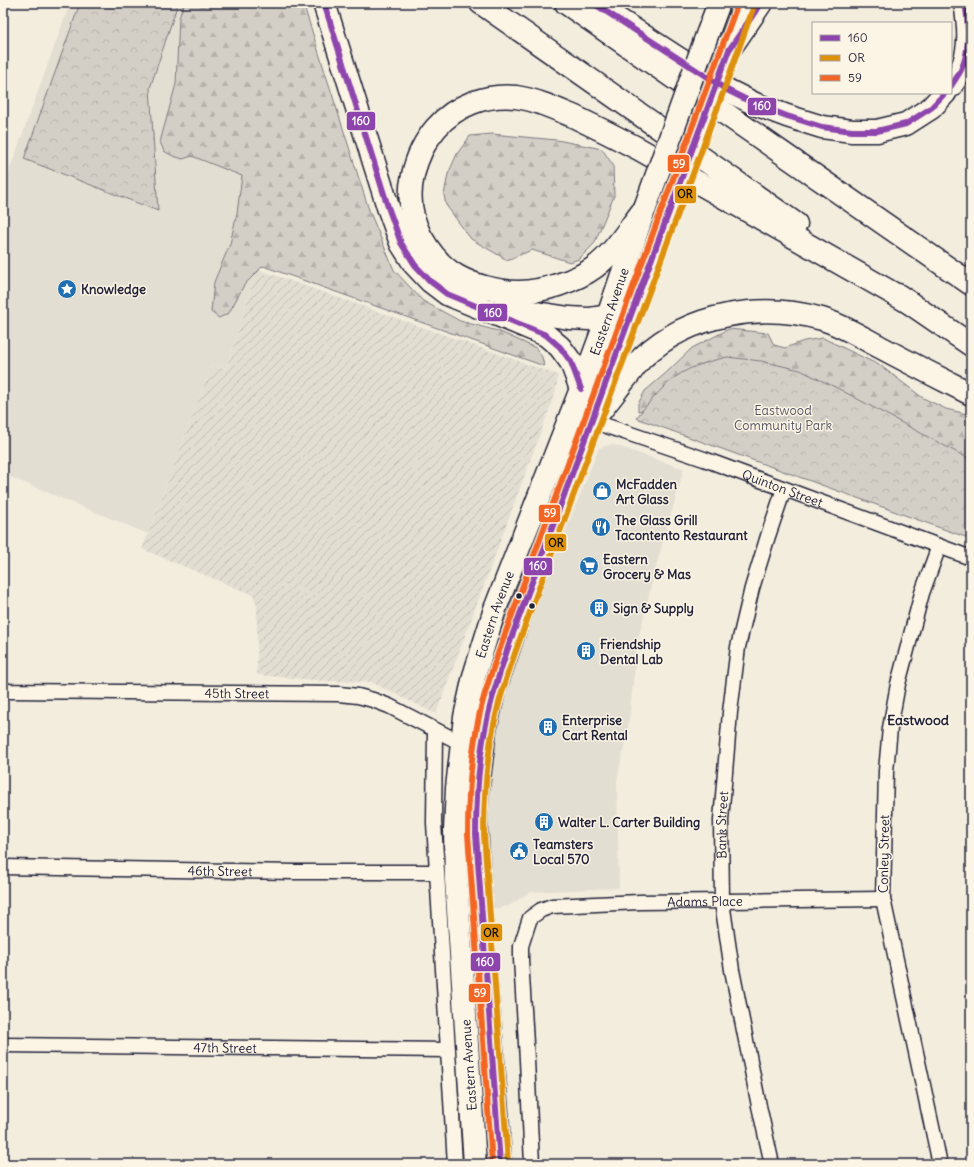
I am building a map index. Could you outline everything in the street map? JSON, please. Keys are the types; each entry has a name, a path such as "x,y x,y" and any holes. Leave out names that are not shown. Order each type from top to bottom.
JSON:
{"main road":[{"path":"324,3 388,207 401,243 415,265 430,281 447,294 546,335 560,347 571,362 581,390"},
{"path":"481,3 971,345"},
{"path":"566,3 971,284"},
{"path":"593,3 727,90 761,106 822,127 852,131 877,131 899,126 906,124 931,108 944,94"},
{"name":"Eastern Avenue","path":"476,1164 456,879 455,823 461,743 469,696 496,609 581,390 719,3"},
{"name":"Eastern Avenue","path":"500,1164 476,821 482,746 485,730 494,691 513,634 746,3"},
{"path":"729,50 761,3"},
{"path":"952,84 961,69 968,47 968,22 965,3"},
{"path":"645,208 610,253 594,268 572,281 547,288 520,292 496,290 475,284 456,276 429,250 416,228 410,204 411,183 416,160 428,138 442,121 456,110 476,101 496,97 516,97 535,101 556,108 639,149 910,303"},
{"path":"467,302 568,318 590,319 608,316 622,311 637,298"},
{"path":"592,421 643,357 665,339 690,326 718,317 747,312 774,311 798,314 824,320 848,330 971,394"},
{"path":"483,648 488,662 477,704 475,718 485,730"},
{"path":"461,743 472,753 469,827 478,863"}],"street":[{"name":"Quinton Street","path":"592,421 704,459 971,558"},
{"name":"Bank Street","path":"772,1164 734,977 722,902 721,820 730,712 738,647 752,588 784,489"},
{"name":"Conley Street","path":"939,546 922,594 898,684 890,728 886,771 883,899 940,1164"},
{"name":"45th Street","path":"3,690 339,694 358,696 389,706 461,743"},
{"name":"Eastern Avenue","path":"435,730 434,823 455,1164"},
{"name":"46th Street","path":"3,866 288,872 437,872"},
{"name":"Adams Place","path":"532,1164 521,959 521,946 530,918 541,910 552,906 640,902 883,899"},
{"name":"47th Street","path":"3,1046 448,1050"}],"shaded area":[{"path":"70,3 217,3 248,169 257,269 226,369 212,364 148,534 3,474 3,188"},
{"path":"257,269 558,375 556,391 436,714 371,682 325,681 257,675 257,605 253,595 142,549 212,364 226,369"},
{"path":"612,444 684,469 656,566 638,640 628,728 617,780 619,888 530,892 509,906 488,910 486,824 494,726 508,673 599,448"}],"green space":[{"path":"80,3 178,3 150,88 158,211 24,159"},
{"path":"184,3 303,3 369,210 394,270 423,301 460,321 498,331 536,348 542,357 544,366 263,266 244,285 229,313 219,318 211,312 214,282 230,244 237,213 242,176 192,156 183,159 173,156 164,151 160,142 176,84 179,18"},
{"path":"491,134 557,140 602,149 613,165 614,196 594,244 579,259 570,262 532,250 507,260 471,239 446,205 444,195 448,174 457,154 470,136"},
{"name":"Eastwood Community Park","path":"729,329 768,333 774,345 785,348 804,341 823,338 881,366 923,398 946,409 971,415 971,489 648,410 638,411 638,404 645,391 692,348"},
{"name":"Eastwood Community Park","path":"727,357 761,361 800,370 839,389 971,460 971,539 636,418 659,391 681,373 696,366"}],"transit line":[{"name":"160","path":"324,3 388,207 401,243 415,265 430,281 447,294 546,335 560,347 571,362 581,389"},
{"name":"160","path":"593,3 727,90 755,104 822,127 852,131 877,131 906,124 931,108 944,94"},
{"name":"59","path":"492,1164 468,834 474,742 480,712 488,683 505,634 738,3"},
{"name":"160","path":"500,1164 476,834 482,744 488,715 512,636 729,50 761,3"},
{"name":"160","path":"952,84 961,70 968,45 968,28 965,3"},
{"name":"OR","path":"508,1163 484,834 490,744 498,705 520,639 754,6"}],"place":[{"name":"Knowledge","path":"67,289"},
{"name":"McFadden Art Glass","path":"602,491"},
{"name":"The Glass Grill Tacontento Restaurant","path":"601,527"},
{"name":"Eastern Grocery & Mas","path":"589,566"},
{"name":"Sign & Supply","path":"599,608"},
{"name":"Friendship Dental Lab","path":"586,651"},
{"name":"Enterprise Cart Rental","path":"548,727"},
{"name":"Walter L. Carter Building","path":"544,822"},
{"name":"Teamsters Local 570","path":"519,851"}],"district":[{"name":"Eastwood","path":"918,720"}]}
